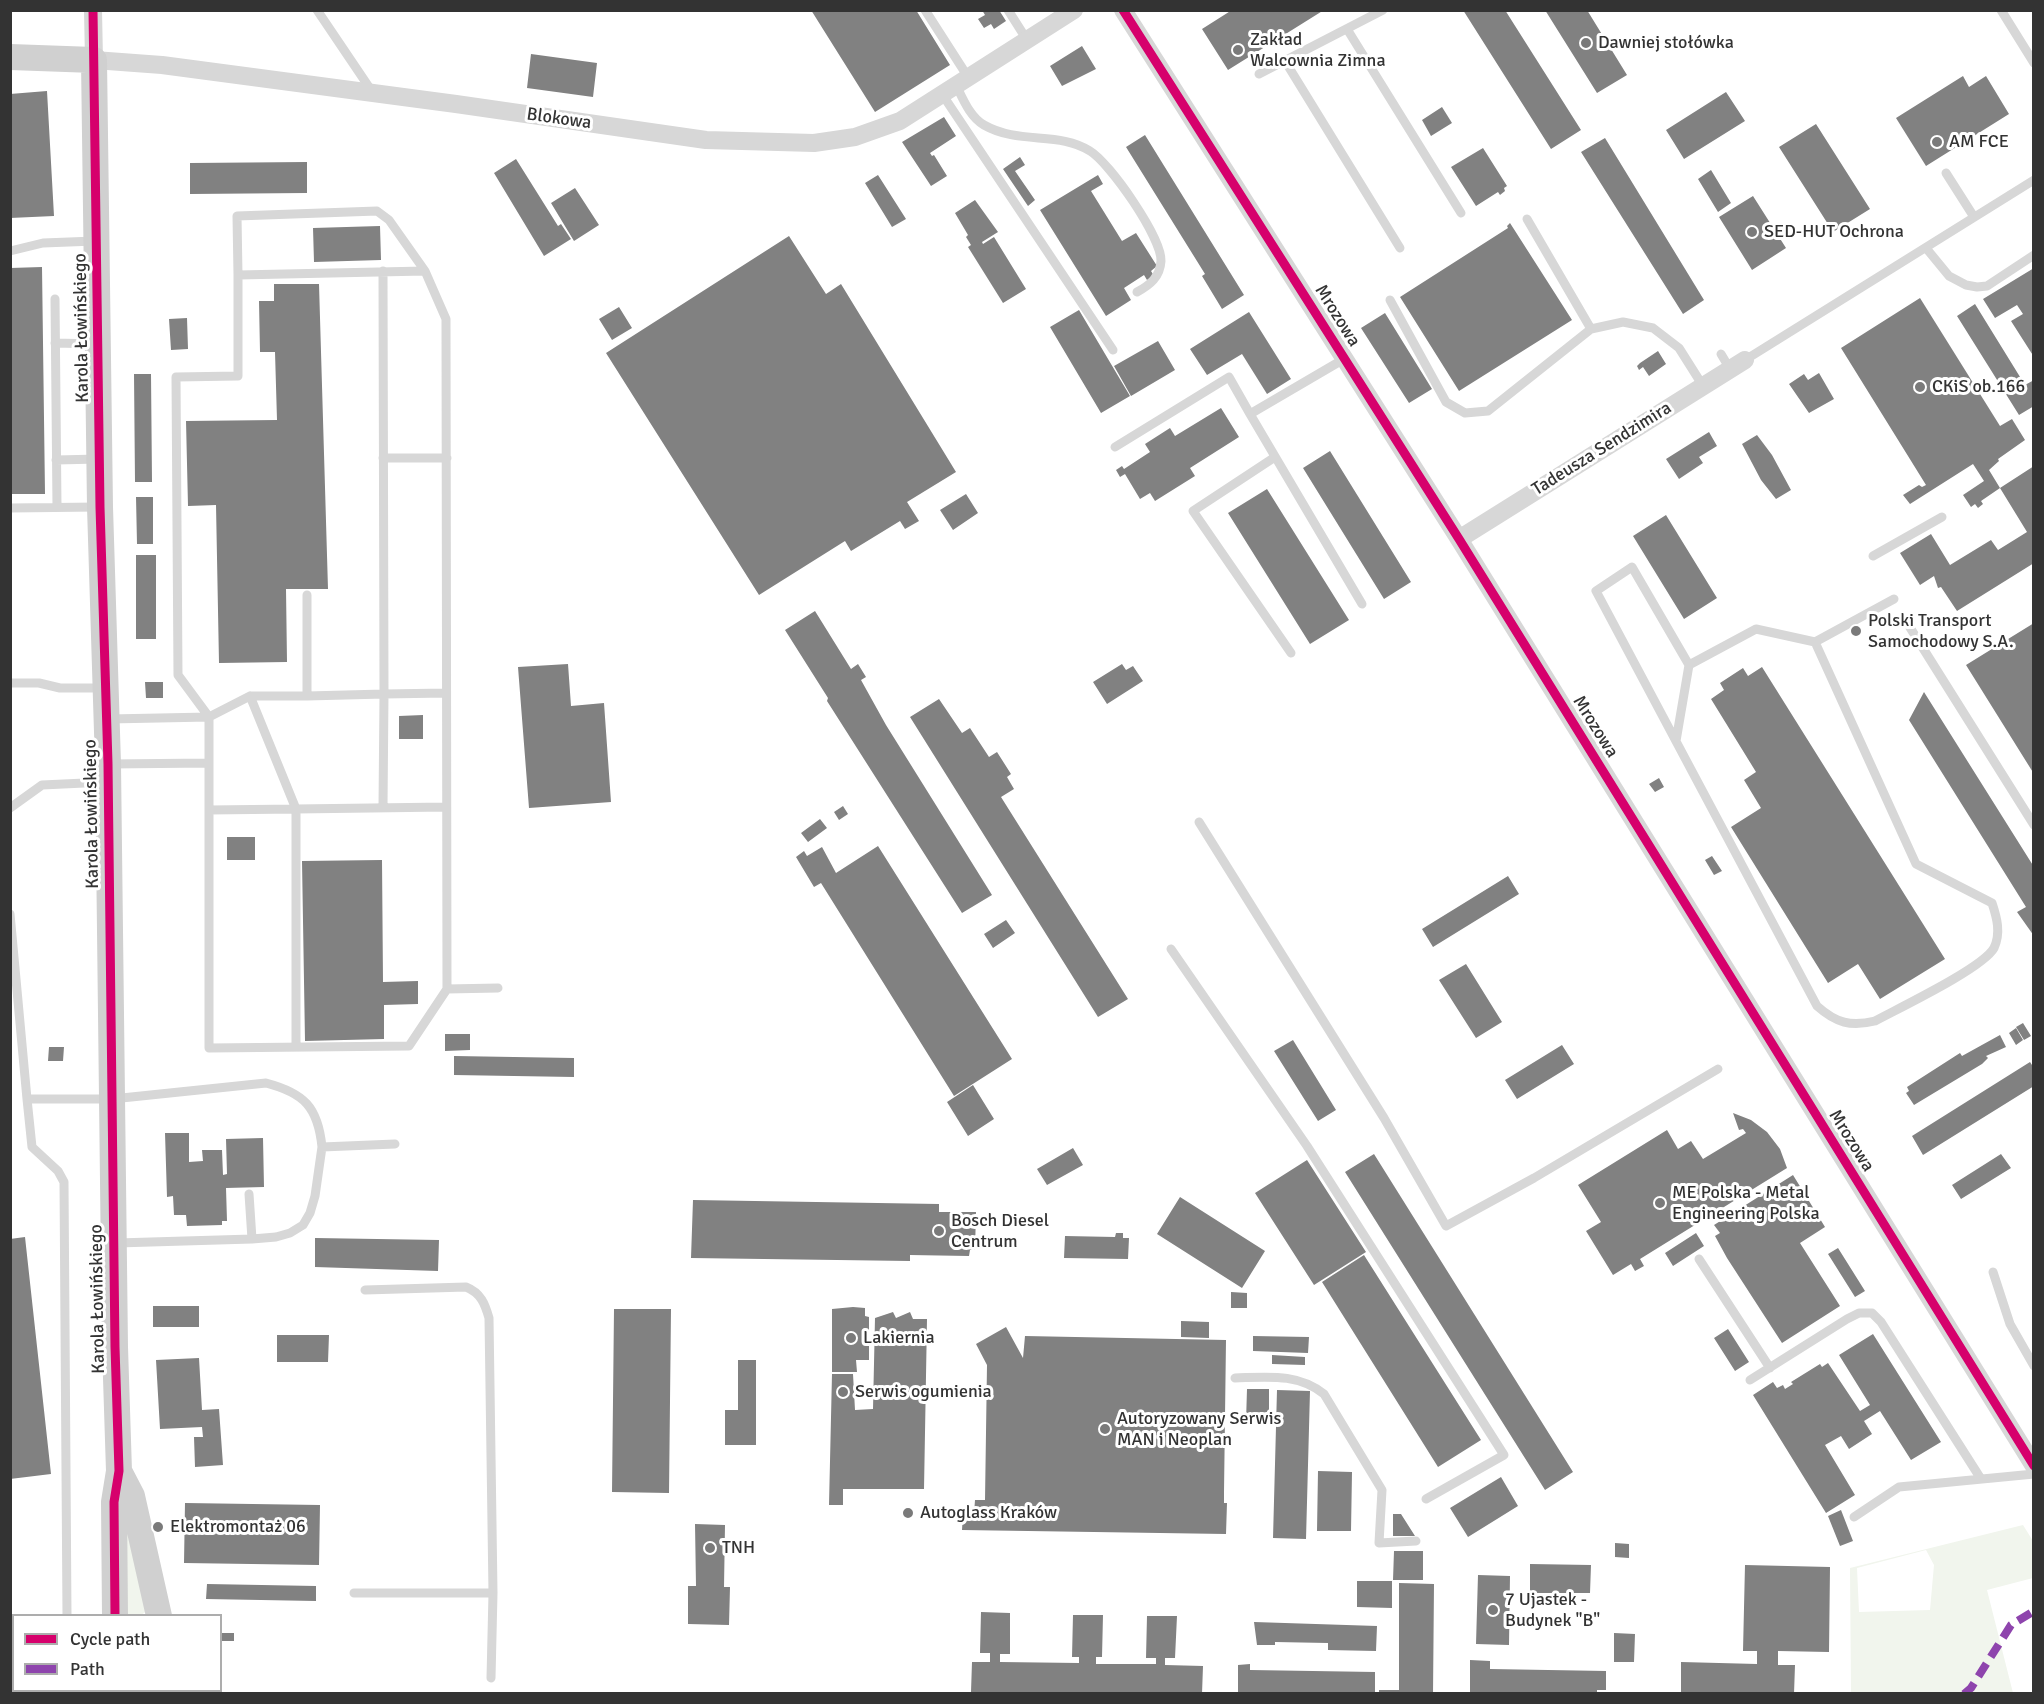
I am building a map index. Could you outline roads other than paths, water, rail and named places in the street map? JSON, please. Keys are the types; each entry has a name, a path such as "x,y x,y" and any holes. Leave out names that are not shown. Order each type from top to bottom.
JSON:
{"street":[{"name":"Karola Łowińskiego","path":"93,10 100,507 108,773 119,1471 114,1502 115,1614"},
{"name":"Blokowa","path":"10,57 162,65 706,140 814,143 855,137 900,121 1074,10"},
{"name":"Mrozowa","path":"1123,10 1459,539 2034,1466"},
{"name":"Tadeusza Sendzimira","path":"1459,539 1703,386 1732,361"},
{"name":"Karola Łowińskiego","path":"119,1471 132,1496 159,1614"}],"lane":[{"path":"317,10 373,93"},
{"path":"925,10 955,85 966,107 982,125 1008,136 1034,140 1061,139 1090,150 1113,171 1159,246 1161,261 1158,275 1150,285 1137,292"},
{"path":"1008,10 1027,40"},
{"path":"1259,74 1383,10"},
{"path":"2001,10 2034,63"},
{"path":"1347,29 1461,213"},
{"path":"1285,61 1400,248"},
{"path":"955,85 1113,350"},
{"path":"1946,173 1974,217"},
{"path":"1732,361 1926,248 2034,180"},
{"path":"376,211 389,220 425,271 446,319 447,989 409,1046 209,1048 209,717 178,675 176,377 238,376 237,216 376,211"},
{"path":"1527,219 1591,329"},
{"path":"10,251 43,243 98,241"},
{"path":"1926,248 1949,276 1966,285 1977,287 1987,286 2034,255"},
{"path":"383,271 383,807"},
{"path":"238,275 425,271"},
{"path":"55,299 57,507"},
{"path":"1390,300 1446,402 1465,413 1488,411 1591,329 1623,322 1653,328 1679,348 1703,386"},
{"path":"55,343 99,344"},
{"path":"1250,414 1344,359"},
{"path":"1115,447 1228,377 1362,604"},
{"path":"1275,457 1193,512 1291,653"},
{"path":"383,458 447,458"},
{"path":"56,459 100,459"},
{"path":"10,507 100,507"},
{"path":"1872,556 1942,517"},
{"path":"1676,741 1689,664 1632,567 1596,591 1817,1006 1830,1018 1846,1024 1859,1025 1875,1021 1986,959 1998,934 1997,919 1992,903 1916,864 1815,642"},
{"path":"307,596 307,696"},
{"path":"1689,664 1755,629 1815,642 1894,599"},
{"path":"1904,618 2034,825"},
{"path":"10,683 39,683 60,688 105,688"},
{"path":"106,719 209,717 250,696 446,693"},
{"path":"250,696 296,809 296,1047"},
{"path":"10,808 42,785 108,773 209,763"},
{"path":"209,810 446,807"},
{"path":"1199,822 1384,1118 1446,1226 1534,1178 1718,1069"},
{"path":"10,914 32,1147 58,1171 64,1182 67,1614"},
{"path":"1171,949 1307,1146 1504,1455 1426,1500"},
{"path":"447,989 498,988"},
{"path":"27,1100 112,1099 266,1083 290,1089 308,1104 319,1123 322,1147 315,1196 303,1225 276,1237 114,1243"},
{"path":"322,1147 395,1144"},
{"path":"249,1194 252,1239"},
{"path":"1698,1259 1770,1368"},
{"path":"1994,1272 2010,1324 2034,1366"},
{"path":"365,1290 466,1287 475,1290 486,1307 489,1318 493,1593 491,1678"},
{"path":"1749,1380 1847,1319 1859,1313 1872,1313 1881,1322 1981,1479"},
{"path":"1235,1378 1298,1379 1312,1384 1324,1394 1382,1490 1379,1543 1416,1541"},
{"path":"1854,1517 1899,1487 2034,1473"},
{"path":"354,1593 493,1593"}],"place":[{"name":"Dawniej stołówka","path":"1586,43"},
{"name":"Zakład Walcownia Zimna","path":"1238,50"},
{"name":"AM FCE","path":"1937,142"},
{"name":"SED-HUT Ochrona","path":"1752,232"},
{"name":"CKiS ob.166","path":"1920,387"},
{"name":"Polski Transport Samochodowy S.A.","path":"1856,631"},
{"name":"ME Polska - Metal Engineering Polska","path":"1660,1203"},
{"name":"Bosch Diesel Centrum","path":"939,1231"},
{"name":"Lakiernia","path":"851,1338"},
{"name":"Serwis ogumienia","path":"843,1392"},
{"name":"Autoryzowany Serwis MAN i Neoplan","path":"1105,1429"},
{"name":"Autoglass Kraków","path":"908,1513"},
{"name":"Elektromontaż 06","path":"158,1527"},
{"name":"TNH","path":"710,1548"},
{"name":"7 Ujastek - Budynek \"B\"","path":"1493,1610"}]}
